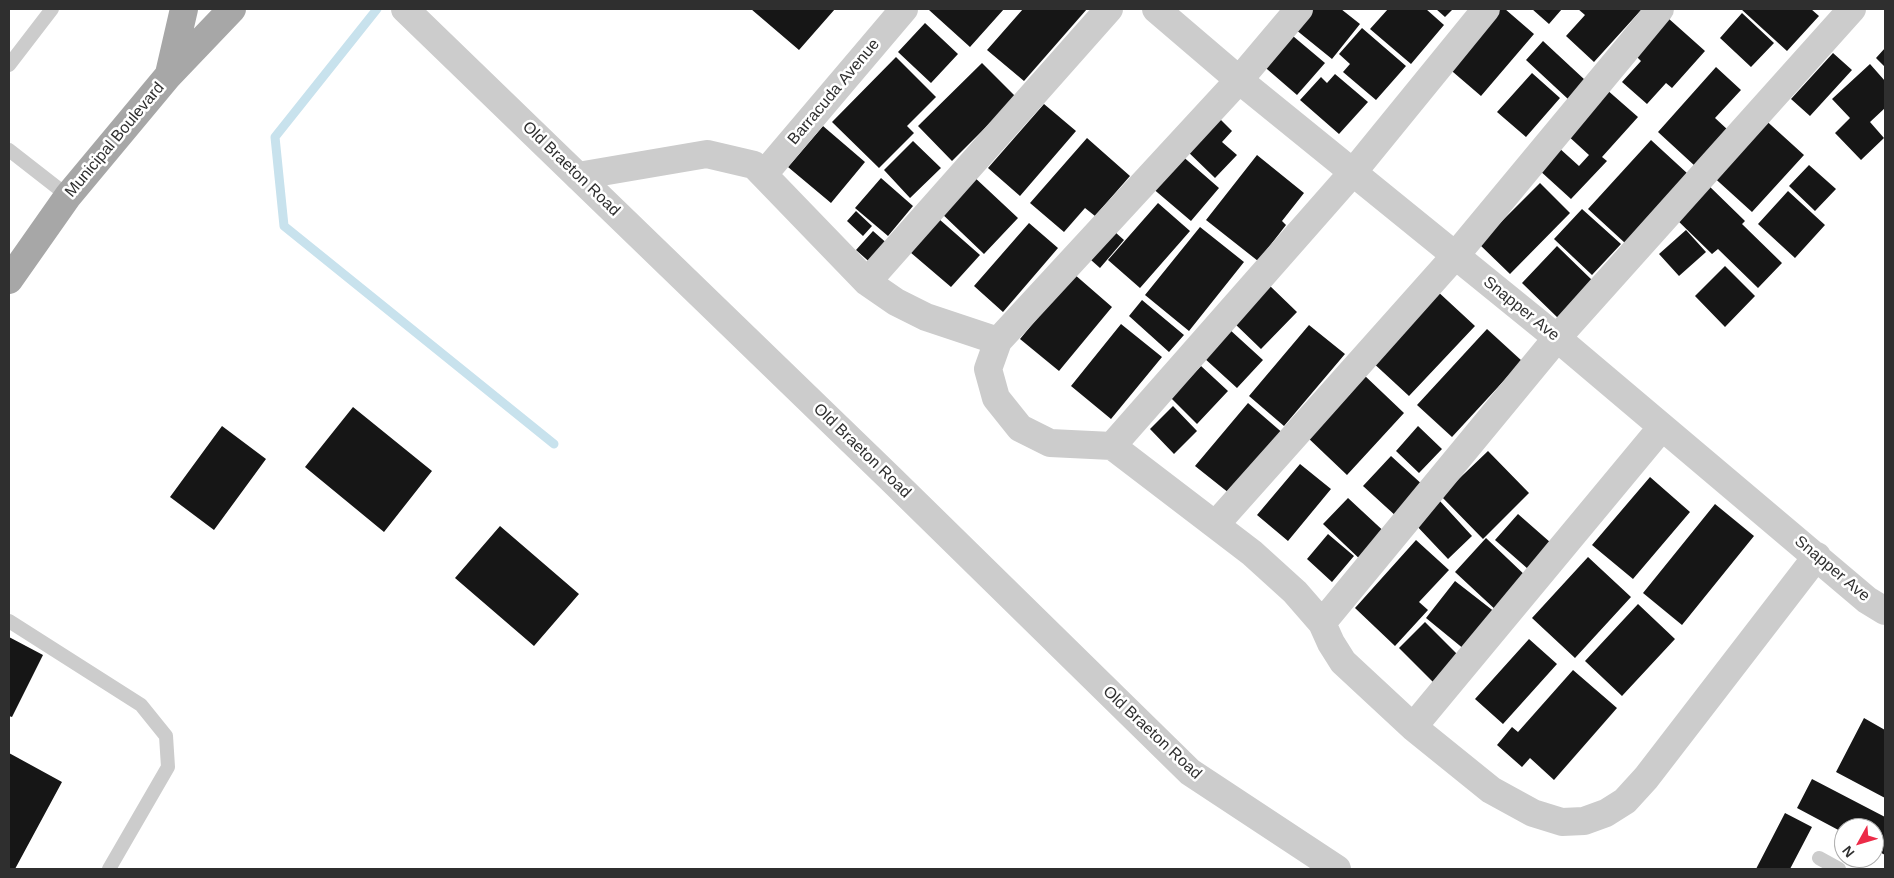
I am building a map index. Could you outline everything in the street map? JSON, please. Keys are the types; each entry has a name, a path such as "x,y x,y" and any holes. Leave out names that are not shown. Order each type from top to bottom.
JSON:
{"main road":[{"path":"168,76 184,9"},
{"name":"Municipal Boulevard","path":"9,280 68,196 168,76 232,9"}],"street":[{"name":"Old Braeton Road","path":"405,9 890,478 1190,772 1337,869"},
{"name":"Barracuda Avenue","path":"764,174 904,9"},
{"path":"867,282 1109,9"},
{"name":"Snapper Ave","path":"1156,9 1239,80 1354,171 1557,338 1867,600 1885,611"},
{"path":"1298,9 1239,80 998,341 988,369 996,398 1020,428 1050,443 1112,446 1216,524 1252,553 1295,592 1322,624 1343,662 1413,727 1490,790 1533,813 1562,822 1584,821 1606,813 1625,801 1646,778 1816,556"},
{"path":"1112,446 1354,171 1486,9"},
{"path":"1216,524 1455,256 1660,9"},
{"path":"1322,624 1557,338 1852,9"},
{"path":"578,176 707,154 754,165 867,282 896,302 926,316 998,341"},
{"path":"1413,727 1662,427"}],"lane":[{"path":"9,64 52,9"},
{"path":"9,150 68,196"},
{"path":"9,621 140,705 166,736 168,767 109,869"},
{"path":"1818,858 1839,869"}],"building":[{"path":"751,9 835,9 799,50"},
{"path":"930,9 1004,9 970,47"},
{"path":"1023,9 1087,9 1024,81 987,50"},
{"path":"1303,9 1341,9 1360,24 1332,59 1290,25"},
{"path":"1388,9 1426,9 1444,25 1411,64 1370,29"},
{"path":"1436,9 1453,9 1445,17"},
{"path":"1495,9 1505,9 1534,34 1481,96 1446,66"},
{"path":"1532,9 1562,9 1549,24"},
{"path":"1578,9 1642,9 1594,62 1566,36 1585,15"},
{"path":"1741,9 1811,9 1819,16 1787,51"},
{"path":"1742,13 1774,43 1751,67 1720,38"},
{"path":"1668,18 1705,51 1672,88 1666,83 1647,104 1622,82 1641,61 1635,55"},
{"path":"925,23 958,54 931,83 898,52"},
{"path":"1362,28 1406,66 1376,100 1343,72 1350,64 1339,54"},
{"path":"1287,31 1325,63 1297,95 1260,63"},
{"path":"1543,41 1585,80 1568,99 1526,60"},
{"path":"1885,48 1885,67 1876,58"},
{"path":"1833,53 1852,70 1810,116 1791,99"},
{"path":"896,57 936,97 907,126 914,133 879,168 832,122"},
{"path":"982,63 1016,97 952,161 918,126"},
{"path":"1870,64 1885,81 1885,108 1870,122 1884,138 1861,160 1835,133 1850,118 1832,99"},
{"path":"1716,67 1741,90 1715,118 1728,130 1695,166 1658,132"},
{"path":"1532,73 1560,98 1526,137 1497,112"},
{"path":"1335,74 1368,102 1339,134 1300,100 1321,77 1327,83"},
{"path":"1606,89 1638,117 1602,157 1607,161 1571,199 1538,169 1558,147 1579,166 1589,155 1566,134"},
{"path":"1044,104 1076,131 1020,196 988,168"},
{"path":"1214,113 1232,131 1222,142 1237,155 1215,178 1182,146"},
{"path":"1761,116 1804,155 1752,212 1709,173"},
{"path":"823,126 865,162 831,203 788,167"},
{"path":"1087,138 1130,176 1095,216 1085,208 1064,232 1030,203"},
{"path":"1651,140 1688,174 1625,243 1588,209"},
{"path":"913,141 941,168 910,198 884,170"},
{"path":"1180,154 1219,188 1191,221 1151,187"},
{"path":"1257,155 1304,193 1282,221 1286,225 1258,261 1206,220"},
{"path":"1809,165 1836,189 1815,211 1789,186"},
{"path":"972,175 1018,218 984,254 938,210"},
{"path":"881,178 913,206 888,236 855,208"},
{"path":"1705,182 1745,221 1742,224 1782,263 1758,288 1718,249 1712,254 1672,215"},
{"path":"1540,183 1570,213 1510,274 1479,244"},
{"path":"1788,191 1825,225 1795,258 1758,224"},
{"path":"1158,203 1190,231 1140,288 1108,260"},
{"path":"1582,209 1621,244 1592,275 1554,239"},
{"path":"856,211 872,226 863,236 847,221"},
{"path":"939,219 980,255 951,287 910,252"},
{"path":"1029,223 1058,248 1003,312 974,286"},
{"path":"1200,227 1244,262 1189,331 1145,295"},
{"path":"1686,230 1706,252 1679,276 1659,254"},
{"path":"873,231 890,246 874,266 856,250"},
{"path":"1115,232 1124,240 1100,268 1091,260"},
{"path":"1557,246 1594,282 1559,319 1522,283"},
{"path":"1725,266 1755,296 1725,327 1695,296"},
{"path":"1074,274 1112,307 1059,371 1020,339"},
{"path":"1269,285 1297,312 1261,349 1233,322"},
{"path":"1435,289 1475,326 1409,396 1370,360"},
{"path":"1142,300 1184,335 1169,352 1129,316"},
{"path":"1121,324 1162,357 1111,419 1071,386"},
{"path":"1309,325 1345,354 1284,426 1249,396"},
{"path":"1229,329 1263,360 1237,388 1203,357"},
{"path":"1487,329 1522,361 1452,437 1417,405"},
{"path":"1201,366 1228,391 1197,424 1171,398"},
{"path":"1363,374 1404,413 1347,475 1306,436"},
{"path":"1248,403 1285,435 1234,497 1195,466"},
{"path":"1173,406 1197,431 1174,454 1150,429"},
{"path":"353,407 432,471 384,532 305,467"},
{"path":"222,426 266,459 214,530 170,497"},
{"path":"1418,426 1442,449 1419,473 1396,451"},
{"path":"1488,451 1529,493 1483,539 1441,496"},
{"path":"1391,456 1425,487 1397,517 1363,486"},
{"path":"1300,464 1331,489 1288,541 1257,515"},
{"path":"1650,477 1690,512 1633,579 1592,545"},
{"path":"1348,498 1390,537 1365,564 1323,524"},
{"path":"1439,500 1472,536 1448,559 1414,523"},
{"path":"1715,504 1754,536 1682,625 1643,593"},
{"path":"1518,514 1559,550 1536,576 1495,540"},
{"path":"500,526 579,594 534,646 455,578"},
{"path":"1328,534 1354,556 1332,582 1307,559"},
{"path":"1486,538 1529,579 1498,612 1455,572"},
{"path":"1416,540 1449,570 1419,602 1428,610 1395,646 1355,608"},
{"path":"1588,557 1631,597 1575,658 1532,618"},
{"path":"1455,581 1500,616 1470,654 1426,618"},
{"path":"1638,604 1675,639 1622,696 1585,661"},
{"path":"1425,622 1463,660 1437,686 1399,648"},
{"path":"9,637 43,655 12,717 9,716"},
{"path":"1529,639 1557,664 1503,724 1475,699"},
{"path":"1573,670 1617,708 1554,780 1530,758 1522,767 1497,745 1512,727 1518,732"},
{"path":"1864,718 1885,730 1885,798 1836,772"},
{"path":"9,753 62,782 15,869 9,869"},
{"path":"1812,779 1885,817 1885,855 1884,818 1834,818 1834,828 1797,808"},
{"path":"1785,813 1812,827 1790,869 1756,869"}],"waterway":[{"path":"377,9 275,137 284,226 554,444"}]}
